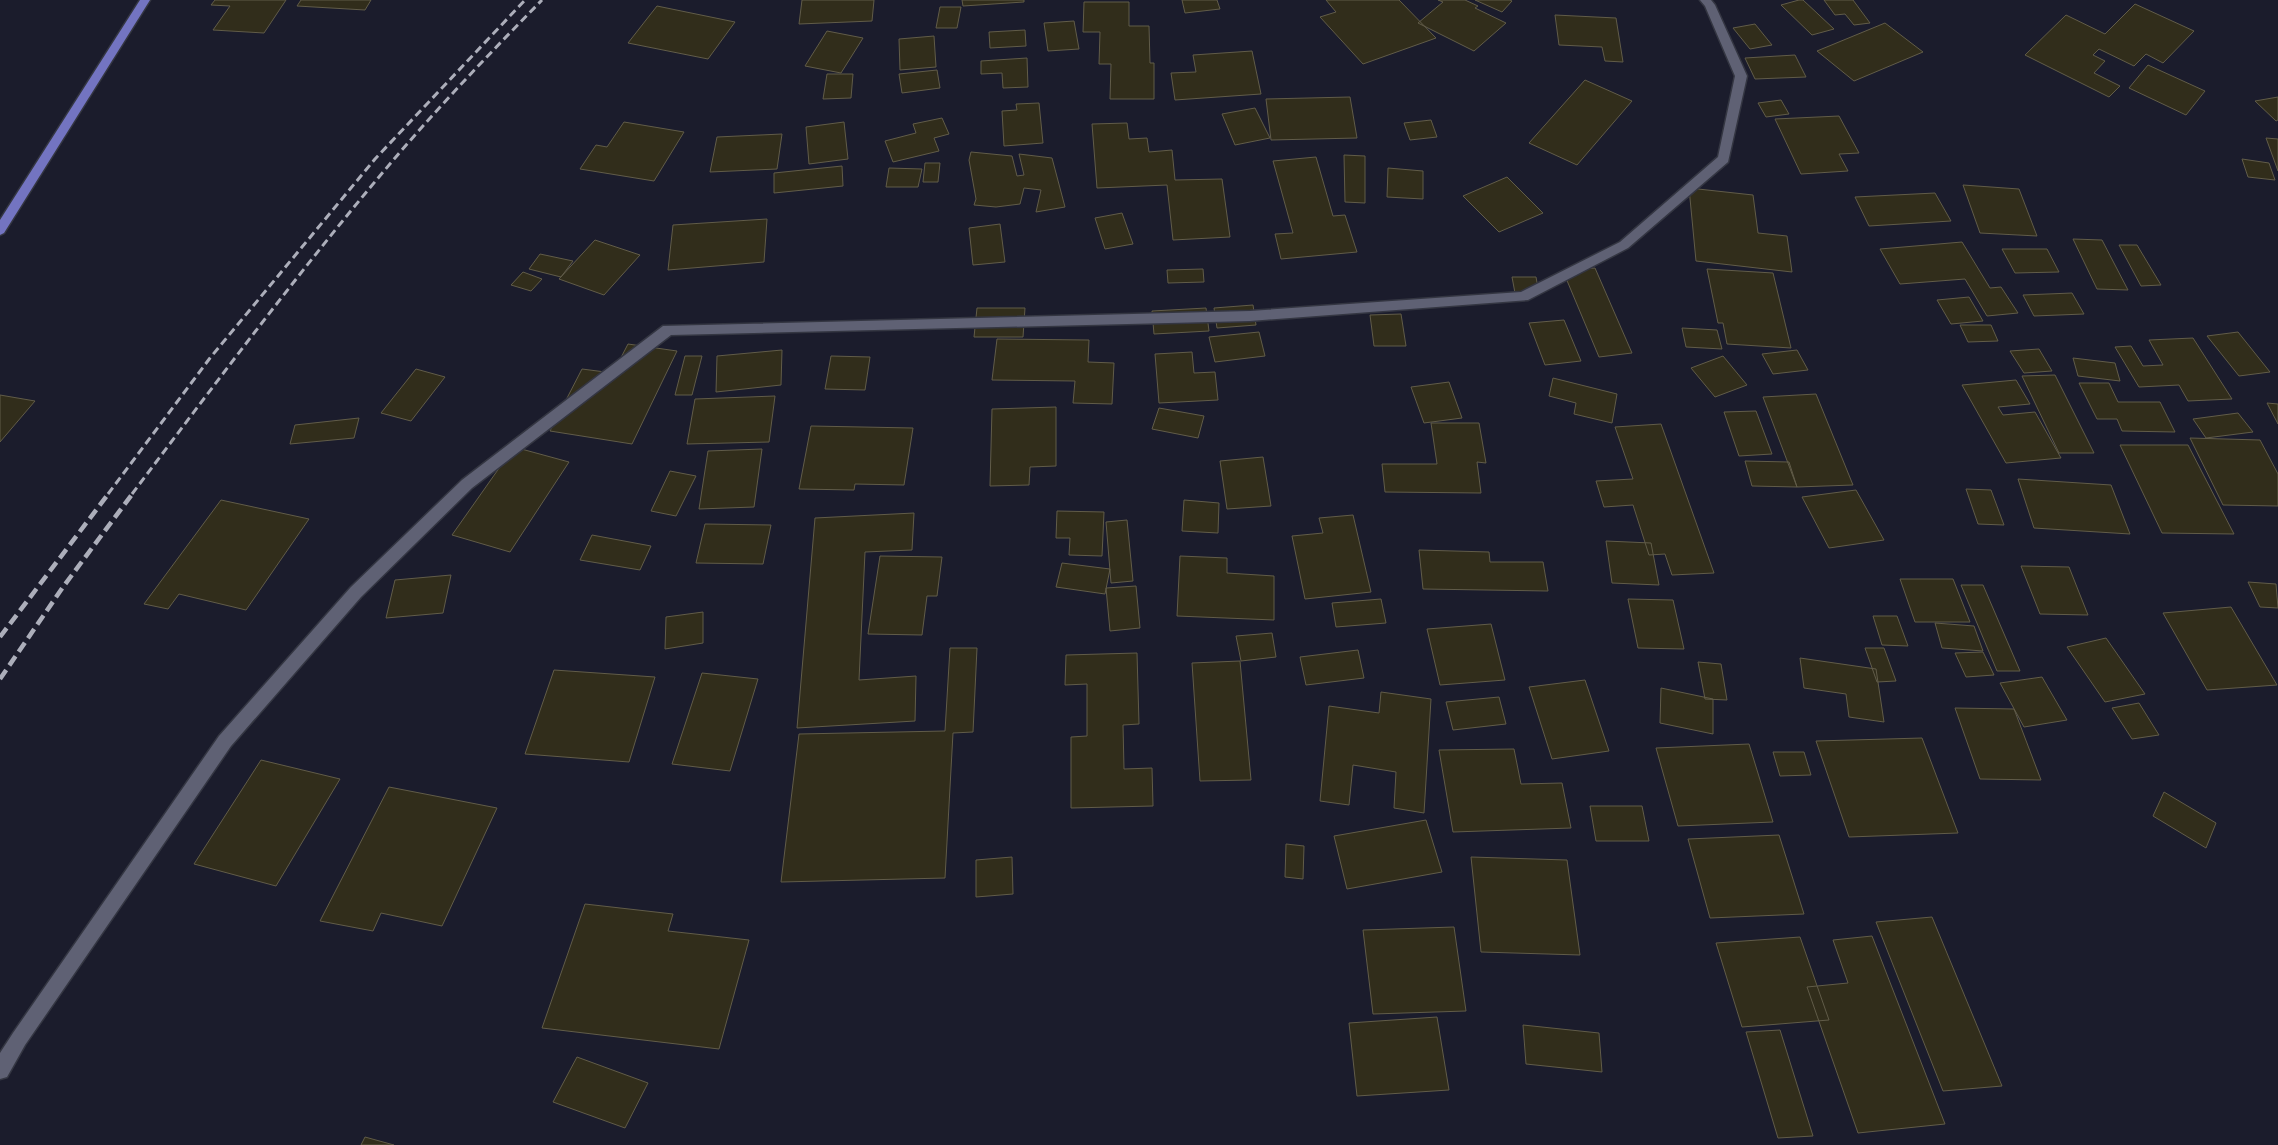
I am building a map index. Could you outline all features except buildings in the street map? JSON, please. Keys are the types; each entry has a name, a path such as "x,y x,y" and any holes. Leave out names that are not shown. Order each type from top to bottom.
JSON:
{"main road":[{"path":"0,230 145,0"}],"street":[{"path":"0,1070 19,1039 225,741 356,592 467,484 668,330 1250,316 1523,297 1624,245 1724,159 1741,76 1710,5 1705,0"}],"railway":[{"path":"108,494 210,358 375,159 525,0"},
{"path":"132,494 261,324 361,199 449,97 542,0"},
{"path":"0,637 109,493"},
{"path":"0,679 63,587 133,493"}]}
